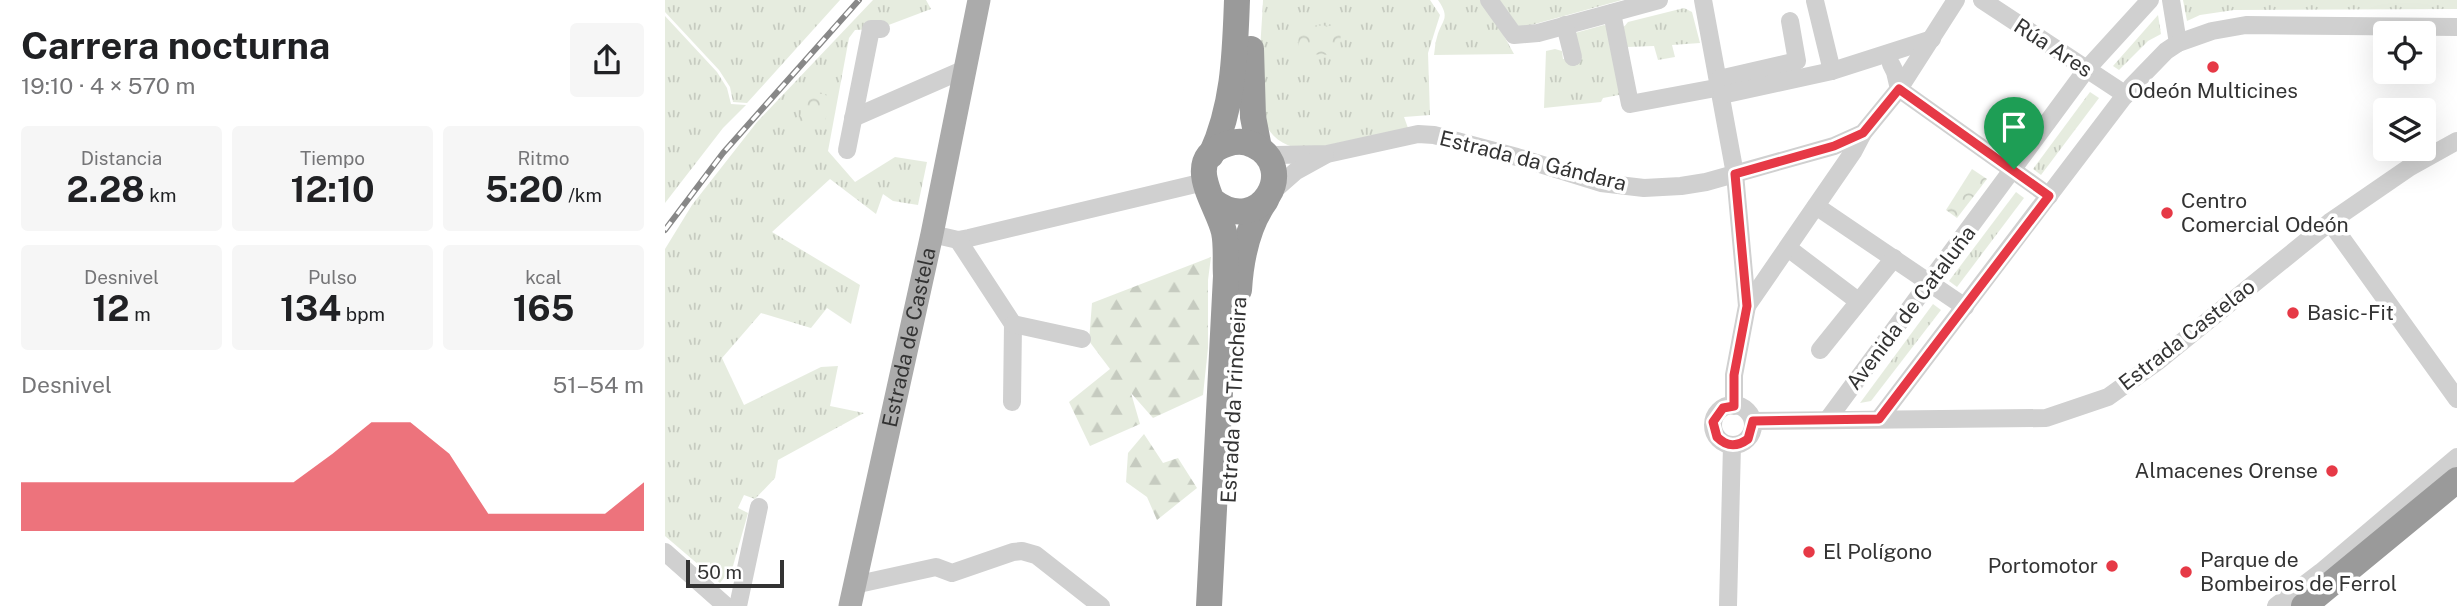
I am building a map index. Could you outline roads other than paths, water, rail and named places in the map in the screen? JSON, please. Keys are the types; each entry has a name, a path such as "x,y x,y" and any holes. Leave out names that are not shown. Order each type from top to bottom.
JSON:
{"highway":[{"path":"1211,155 1229,143 1249,143 1261,150 1271,161 1274,173 1267,198 1257,207 1245,212 1233,212 1222,208 1208,192 1205,168 1228,111 1234,74 1237,0"},
{"path":"1253,0 1253,117 1261,150"},
{"name":"Estrada da Trincheira","path":"1208,192 1224,233 1226,276 1209,606"},
{"name":"Estrada da Trincheira","path":"1225,606 1240,276 1245,245 1255,215 1267,198"},
{"path":"2304,606 2457,480"},
{"path":"2329,606 2457,500"}],"main road":[{"name":"Estrada de Castela","path":"852,595 932,234 979,0"}],"street":[{"path":"1489,0 1514,35 1538,33 1659,0"},
{"path":"1703,0 1735,174 1747,306 1734,375 1734,406"},
{"name":"Estrada da Gándara","path":"1327,154 1417,134 1433,135 1601,183 1622,186 1681,186 1735,174 1834,146 1863,133 1899,89 1956,0"},
{"name":"Rúa Ares","path":"1982,0 2126,95"},
{"name":"Avenida de Cataluña","path":"1828,419 2086,70 2150,0"},
{"path":"2171,0 2178,43"},
{"path":"1815,1 1832,71"},
{"path":"1612,13 1630,104 1721,87 1832,71 1888,57 1932,39"},
{"path":"1721,87 1797,61 1790,21"},
{"name":"Avenida de Cataluña","path":"1879,419 2126,95 2166,51 2178,43 2211,31 2246,25 2457,27"},
{"path":"1565,26 1573,57"},
{"path":"847,150 871,29 881,29"},
{"path":"1888,57 1914,66"},
{"path":"1888,57 1899,89 2049,196"},
{"path":"853,117 965,69"},
{"path":"1747,306 1817,206 1863,133"},
{"name":"Estrada Castelao","path":"1753,421 2046,418 2108,397 2157,362 2330,222 2410,167 2457,141"},
{"path":"1834,146 1853,152"},
{"path":"1261,150 1276,155 1327,154"},
{"path":"1267,198 1296,171 1327,154"},
{"path":"932,234 958,240 1208,192"},
{"path":"1817,206 1965,307"},
{"path":"2330,222 2457,399"},
{"path":"958,240 1013,324 1012,402"},
{"path":"1788,248 1858,301"},
{"path":"1819,350 1894,258"},
{"path":"1742,268 1756,278 1769,275"},
{"path":"1013,324 1082,339"},
{"path":"1734,406 1746,411 1753,421 1748,439 1738,445 1721,441 1713,427 1719,412 1734,406"},
{"path":"1728,606 1732,445"},
{"path":"2276,606 2321,572 2457,457"},
{"path":"738,606 758,507"},
{"path":"852,595 936,567 952,573 1022,551 1036,555 1101,606"},
{"path":"665,552 726,606"}],"railway":[{"path":"665,230 723,153 859,0"}],"place":[{"name":"Odeón Multicines","path":"2213,67"},
{"name":"Centro Comercial Odeón","path":"2167,213"},
{"name":"Basic-Fit","path":"2293,313"},
{"name":"Almacenes Orense","path":"2332,471"},
{"name":"El Polígono","path":"1809,552"},
{"name":"Portomotor","path":"2112,566"},
{"name":"Parque de Bombeiros de Ferrol","path":"2186,572"}]}
